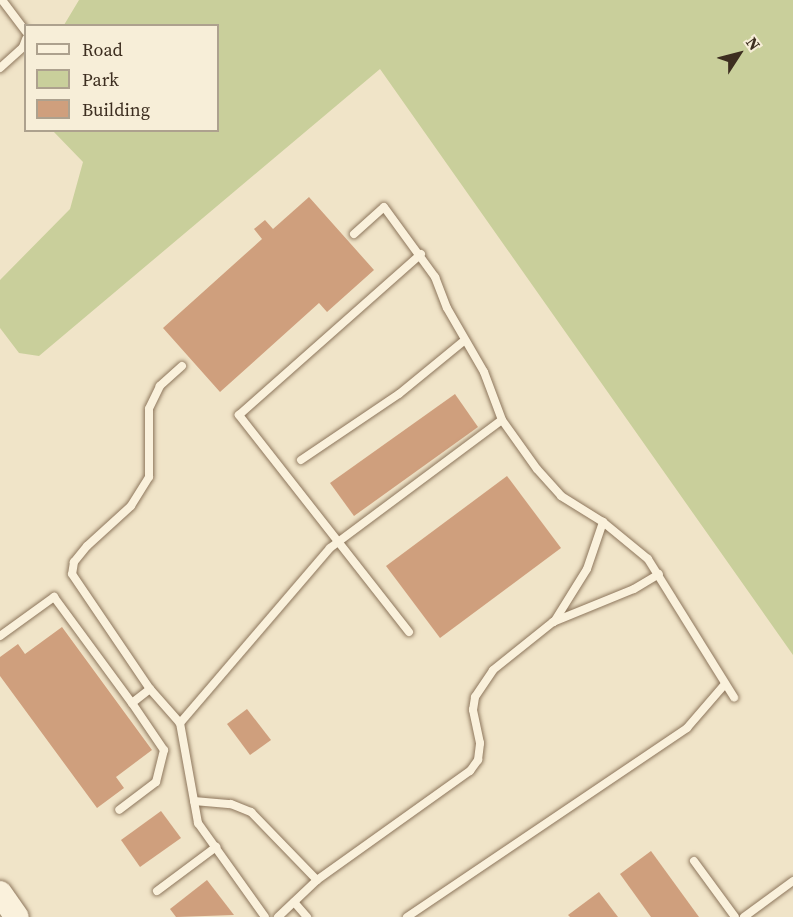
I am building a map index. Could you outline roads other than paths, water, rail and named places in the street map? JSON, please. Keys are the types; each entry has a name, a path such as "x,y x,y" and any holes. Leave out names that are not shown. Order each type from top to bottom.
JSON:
{"main road":[{"path":"0,894 17,917"}],"lane":[{"path":"2,0 24,29"},
{"path":"0,68 24,44"},
{"path":"354,234 384,207 421,254 484,372 502,420 561,495 603,522 648,559 734,697"},
{"path":"409,632 239,416 421,254"},
{"path":"301,460 407,388 465,340"},
{"path":"182,366 160,386 148,409 149,477 131,506 87,546 74,562 72,574 150,689 180,723 198,823 266,917"},
{"path":"180,723 338,542 502,420"},
{"path":"553,622 587,569 603,522"},
{"path":"278,917 317,880 470,771 478,760 480,743 473,710 483,681 518,648 553,622 634,589 659,574"},
{"path":"0,636 54,597 132,703 164,750 156,782 119,810"},
{"path":"407,917 687,728 725,684"},
{"path":"132,703 150,689"},
{"path":"194,801 231,804 251,812 317,880"},
{"path":"157,891 216,847"},
{"path":"694,861 735,917"},
{"path":"744,917 793,881"},
{"path":"294,902 307,917"}]}
